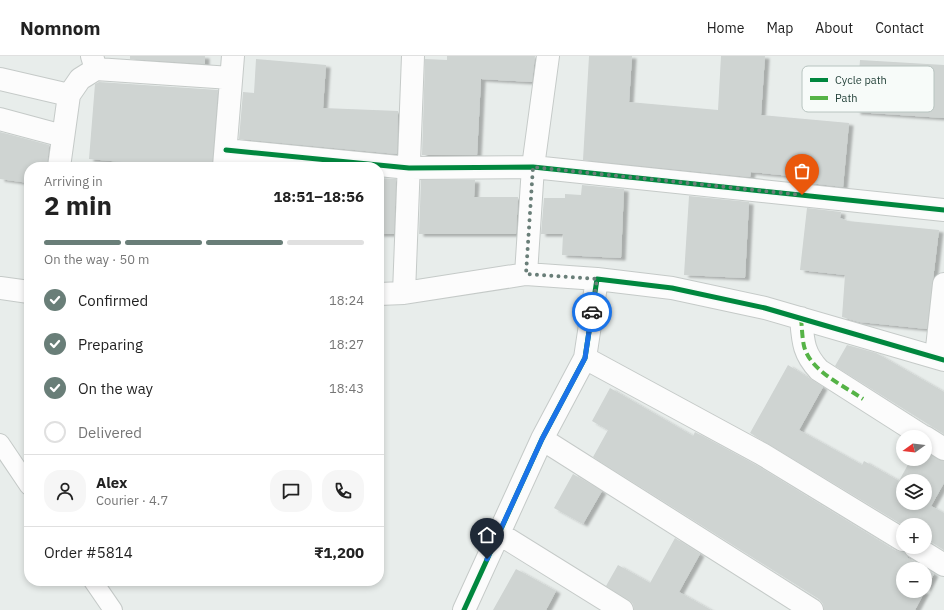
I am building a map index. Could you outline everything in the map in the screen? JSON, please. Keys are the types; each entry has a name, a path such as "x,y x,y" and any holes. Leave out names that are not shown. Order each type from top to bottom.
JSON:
{"street":[{"path":"233,56 225,158 299,162"},
{"path":"404,293 413,56"},
{"path":"526,274 533,167 548,56"},
{"path":"60,162 69,95 94,63 231,78"},
{"path":"0,79 69,95"},
{"path":"0,119 63,136"},
{"path":"384,167 409,168 533,167 944,210"},
{"path":"384,294 404,293 526,274 597,279 698,293 801,318 940,358 944,284"},
{"path":"464,610 542,439 585,358 597,279"},
{"path":"0,288 24,291"},
{"path":"801,318 804,346 809,359 819,370 914,430"},
{"path":"585,358 762,454 896,536"},
{"path":"542,439 812,610"},
{"path":"932,441 944,449"},
{"path":"498,533 622,610"},
{"path":"927,554 944,564"}],"lane":[{"path":"0,443 24,479"},
{"path":"97,586 113,610"}],"building":[{"path":"130,56 205,56 205,64 130,59"},
{"path":"447,56 535,56 532,82 481,79 477,155 422,155 425,59 447,60"},
{"path":"589,56 632,56 629,102 718,110 721,56 765,56 761,115 849,123 843,187 810,183 811,178 751,172 750,177 583,160"},
{"path":"256,59 326,65 323,108 398,111 397,154 239,139 243,92 254,93"},
{"path":"860,60 944,65 944,118 856,112 934,112 934,66 860,66"},
{"path":"99,82 218,90 212,162 123,162 89,159 95,84"},
{"path":"0,132 49,145 47,162 24,162 24,182 0,179"},
{"path":"384,178 396,179 394,234 384,234"},
{"path":"421,180 475,180 474,197 518,197 516,234 419,234"},
{"path":"582,185 624,189 621,258 562,255 563,234 541,234 544,198 565,198 565,194 581,195"},
{"path":"689,196 749,202 745,278 684,275"},
{"path":"807,208 841,212 840,218 848,221 939,230 927,329 860,322 842,317 845,275 800,270"},
{"path":"847,345 876,353 944,392 944,434 835,366"},
{"path":"788,365 823,387 799,430 862,465 864,461 896,479 896,510 932,510 932,507 944,513 944,550 932,542 932,518 896,518 896,521 750,433"},
{"path":"610,388 693,436 695,432 756,465 896,551 896,554 905,554 908,558 914,562 896,562 896,598 921,598 915,610 824,610 823,604 819,599 593,457 608,430 592,421"},
{"path":"932,455 944,461 944,483 932,504 932,474 903,474 907,466 932,466"},
{"path":"573,474 602,491 583,524 554,508"},
{"path":"675,538 700,554 679,592 711,610 634,610 633,604 629,600 606,586 618,565 650,583"},
{"path":"516,569 556,591 546,610 493,610"}],"marked path":[{"path":"801,318 804,346 807,355 813,363 828,377 863,399"}],"cycle path":[{"path":"226,150 348,162"},
{"path":"384,166 409,168 533,167 944,210"},
{"path":"464,610 542,439 585,358 597,279 672,288 765,308 944,360"}],"way so far":[{"path":"592,312 597,279 526,274 533,167 802,195"}],"route":[{"path":"487,559 542,439 585,358 592,312"}]}
